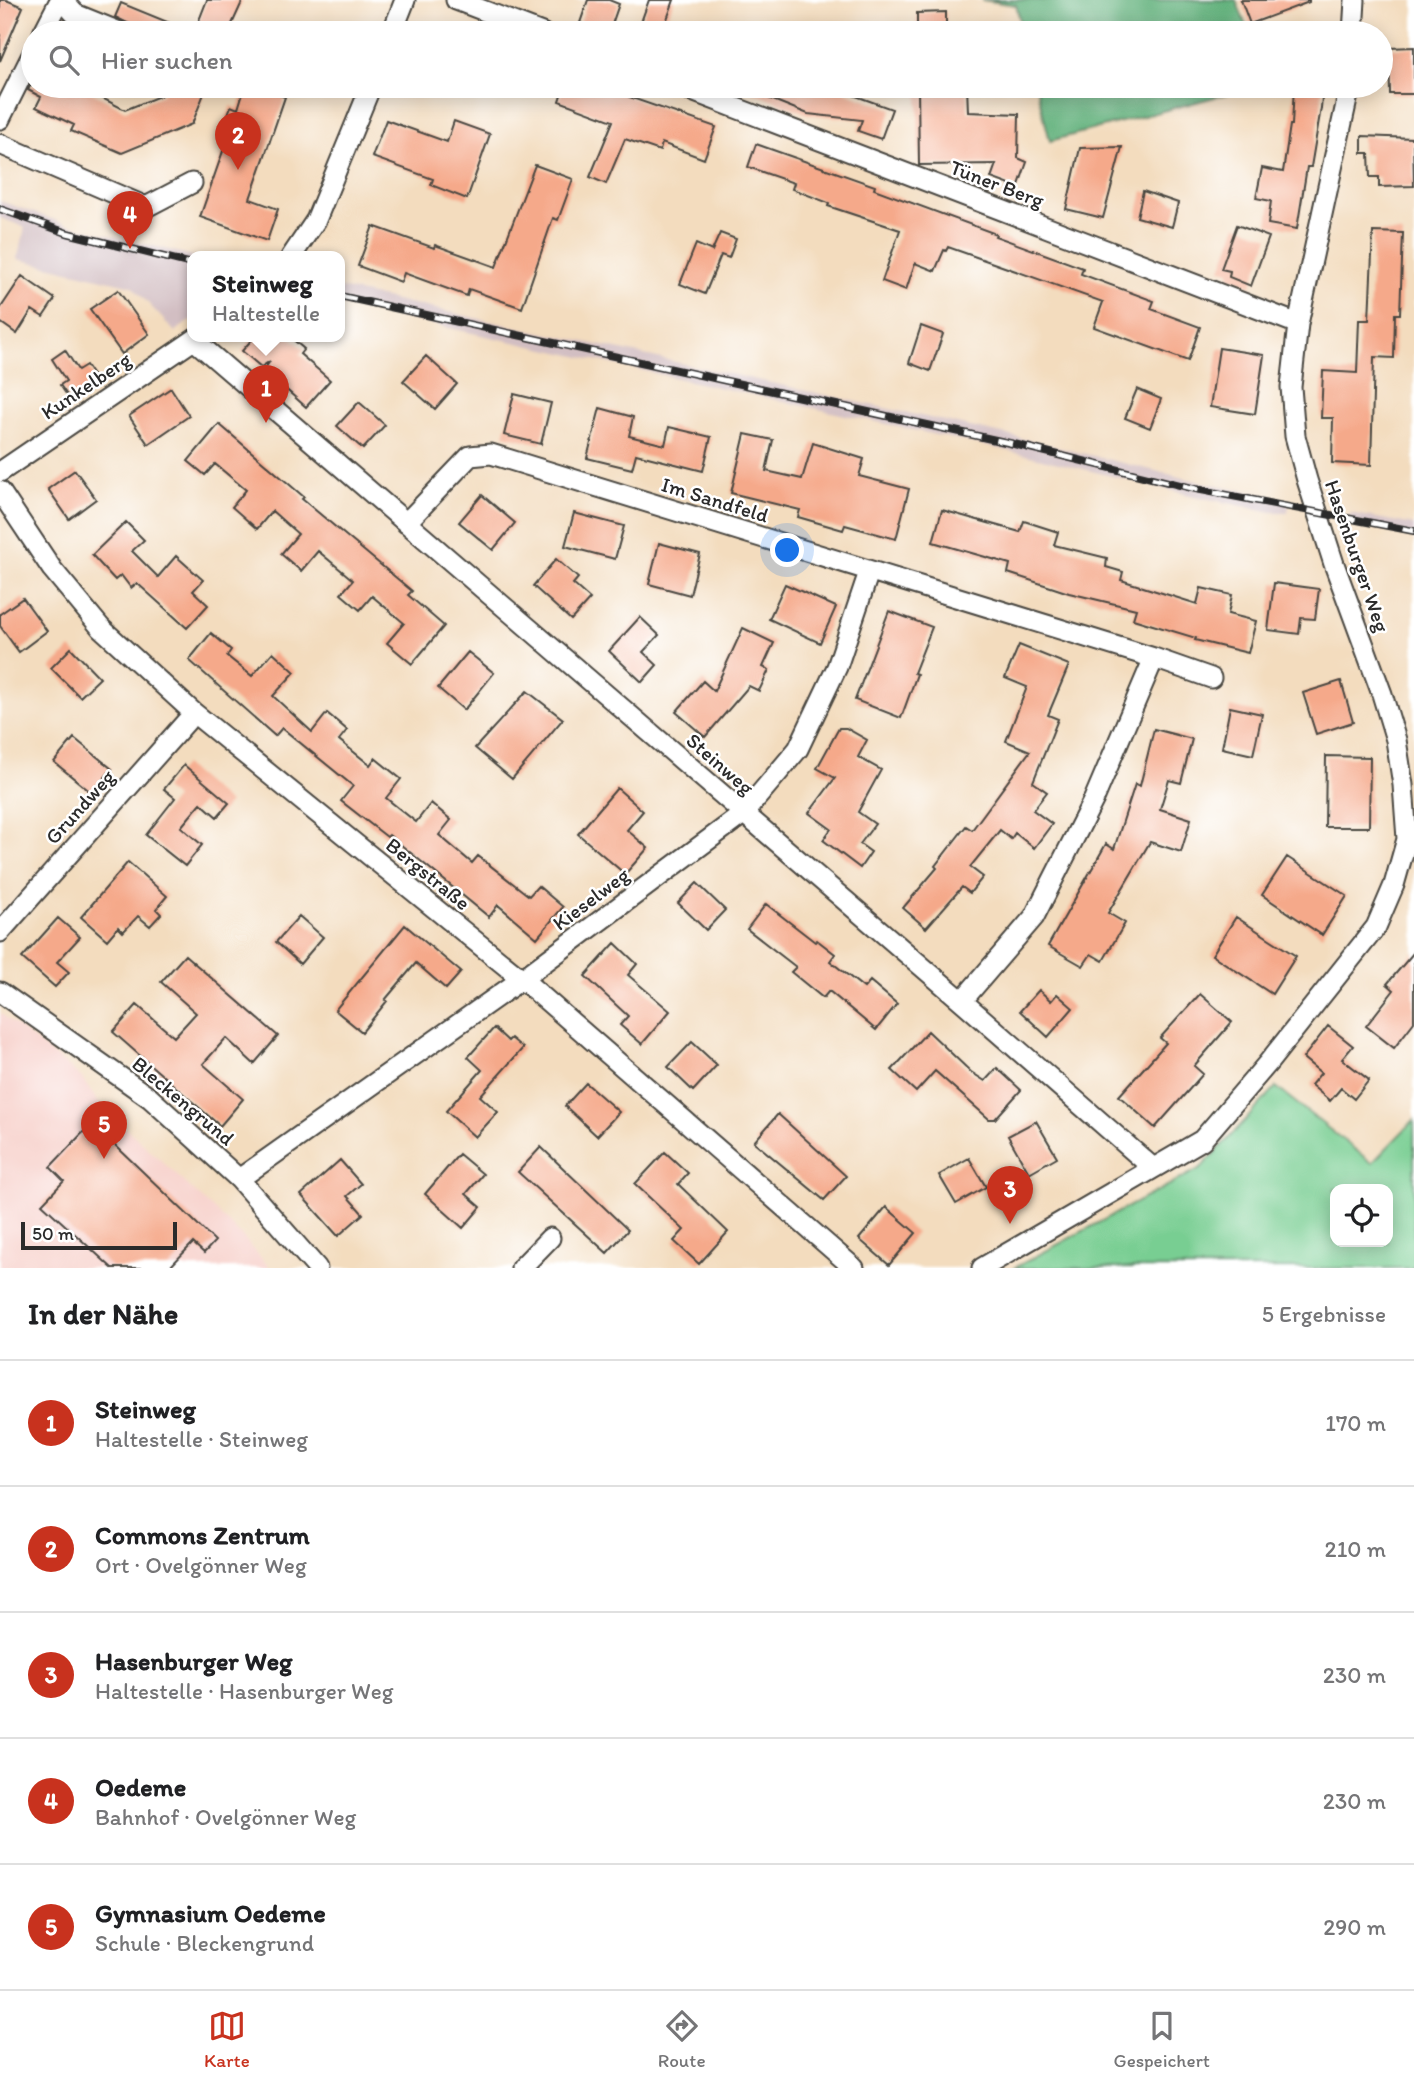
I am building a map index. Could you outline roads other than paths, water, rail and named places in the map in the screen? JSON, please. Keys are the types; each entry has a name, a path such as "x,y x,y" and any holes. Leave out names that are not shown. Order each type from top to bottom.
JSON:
{"street":[{"path":"50,21 61,0 75,14 92,21"},
{"path":"397,21 405,0"},
{"path":"456,0 511,21"},
{"path":"1353,21 1354,0"},
{"path":"0,119 21,77"},
{"path":"295,251 316,220 366,98"},
{"name":"Tüner Berg","path":"710,98 1298,324"},
{"name":"Hasenburger Weg","path":"982,1268 1202,1140 1268,1063 1376,927 1394,885 1407,839 1396,740 1334,564 1295,436 1291,387 1298,324 1347,98"},
{"path":"0,144 146,207 192,183"},
{"name":"Kunkelberg","path":"0,472 192,342"},
{"name":"Steinweg","path":"199,342 1153,1168"},
{"name":"Im Sandfeld","path":"406,523 470,456 491,454 1211,677"},
{"name":"Bergstraße","path":"0,491 52,569 101,628 194,713 522,979 855,1268"},
{"name":"Kieselweg","path":"239,1179 522,979 743,814 798,749 837,667 869,572"},
{"path":"962,1001 1034,917 1094,799 1154,658"},
{"name":"Grundweg","path":"0,932 194,713"},
{"name":"Bleckengrund","path":"0,992 150,1098 239,1179 317,1268"},
{"path":"521,1268 550,1238"}],"railway":[{"path":"0,209 67,233 187,263"},
{"path":"345,297 1014,444 1196,489 1414,531"}],"place":[{"name":"Commons Zentrum","path":"238,170"},
{"name":"Oedeme","path":"130,249"},
{"name":"Steinweg","path":"266,423"},
{"name":"Gymnasium Oedeme","path":"104,1159"},
{"name":"Hasenburger Weg","path":"1010,1224"}]}
